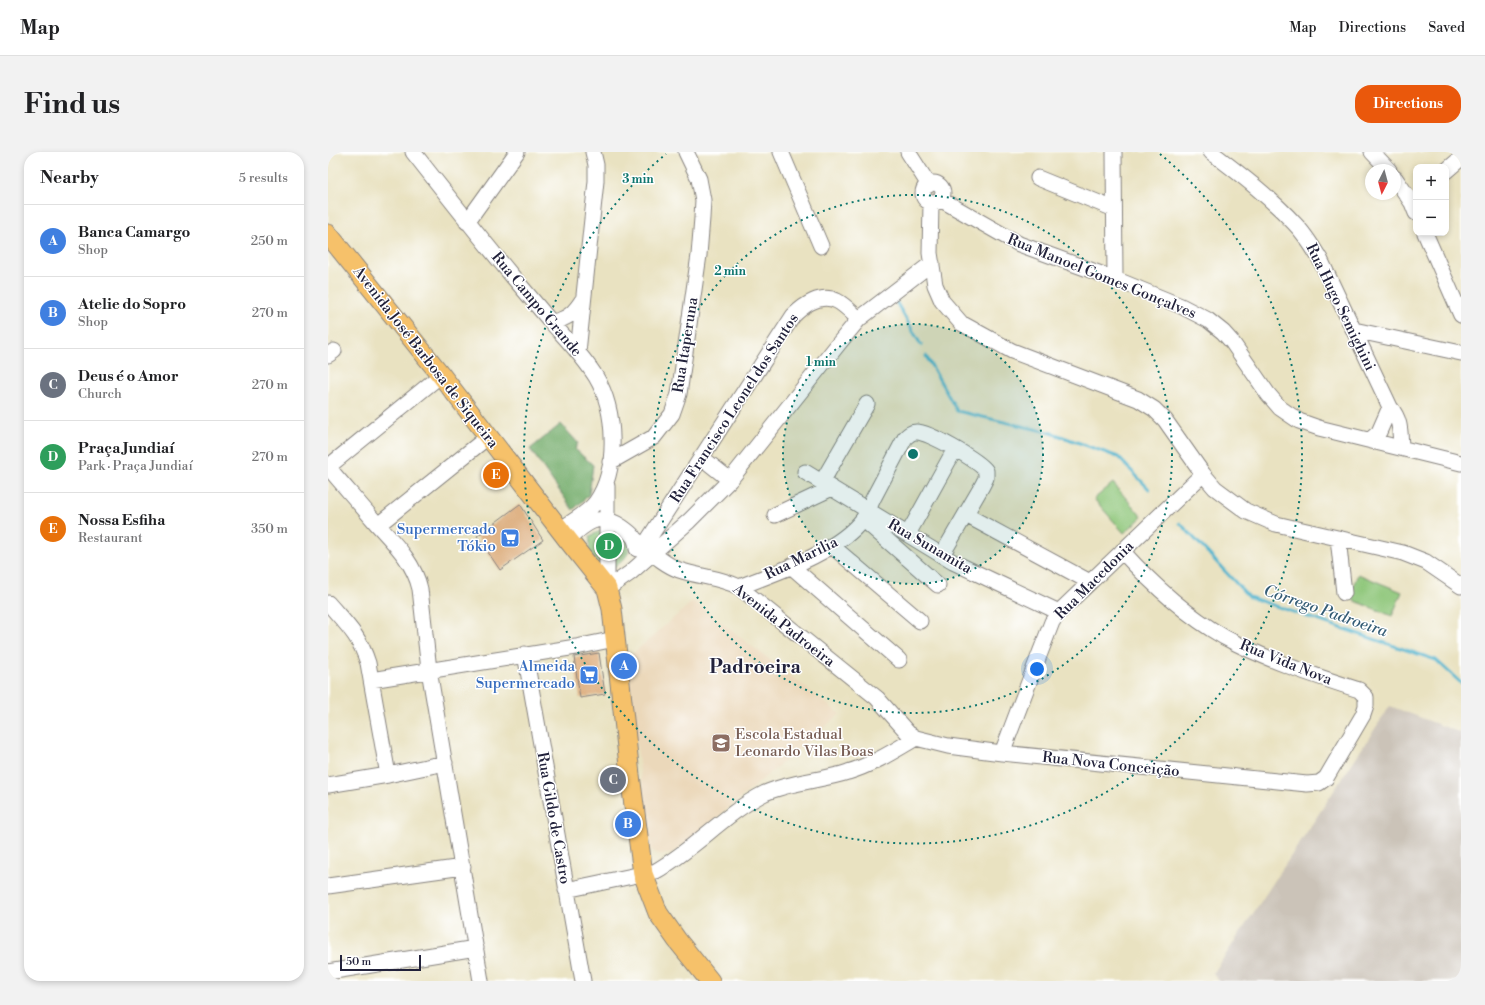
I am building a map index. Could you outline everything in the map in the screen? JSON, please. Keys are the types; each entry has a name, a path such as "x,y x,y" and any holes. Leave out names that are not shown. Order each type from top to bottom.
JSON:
{"main road":[{"name":"Avenida José Barbosa de Siqueira","path":"328,234 489,436 607,589 612,609 630,774 643,874 658,913 677,940 710,981"}],"street":[{"name":"Rua Campo Grande","path":"413,152 467,222 578,352 597,378 604,393 609,410 612,446 607,477 607,589"},
{"path":"467,222 517,152"},
{"path":"578,352 596,181 596,165 592,152"},
{"name":"Rua Itaperuna","path":"610,462 654,437 672,414 679,394 699,255 703,200 699,179 686,152"},
{"path":"781,152 821,246"},
{"path":"908,152 929,185 935,184 940,188 942,193 936,201 930,253 935,285 942,301 961,323 1012,351 1138,399 1154,409 1165,420 1203,474 1215,488 1246,511 1276,524 1403,553 1426,562 1461,586"},
{"path":"1114,152 1114,209 1116,228 1115,279"},
{"name":"Rua Hugo Semighini","path":"1211,152 1244,176 1295,224 1308,240 1320,259 1390,407 1396,415 1399,423 1401,448"},
{"path":"1372,152 1383,164"},
{"path":"1449,168 1461,158"},
{"path":"1038,178 1114,209"},
{"path":"1401,186 1413,202"},
{"name":"Rua Manoel Gomes Gonçalves","path":"936,201 1019,244 1115,279 1181,306 1208,320 1223,332 1232,342 1268,394 1280,408 1299,421 1319,428 1461,463"},
{"path":"1426,236 1461,315"},
{"name":"Rua Francisco Leonel dos Santos","path":"644,546 674,535 730,480 860,319 932,263"},
{"path":"552,322 562,320 570,315 583,299"},
{"name":"Rua Francisco Leonel dos Santos","path":"607,589 630,573 644,546 701,457 793,316 802,306 809,302 829,299 836,301 860,319"},
{"path":"1354,330 1461,352"},
{"path":"441,375 328,467 394,543 411,565 417,578 420,589 429,670 482,981"},
{"path":"775,515 827,485 867,404"},
{"path":"1370,440 1379,432 1390,407"},
{"name":"Rua Marilia","path":"739,587 791,566 832,546 849,533 865,514 905,438 910,433 922,433 955,449"},
{"path":"378,525 489,436"},
{"path":"908,534 955,449 972,459 986,471 986,478 942,555"},
{"path":"701,457 730,480"},
{"name":"Rua Sunamita","path":"805,472 827,485 865,514 908,534 942,555 991,580 1059,612"},
{"name":"Rua Macedonia","path":"1002,753 1052,622 1059,612 1203,474"},
{"name":"Rua Campo Grande","path":"564,535 596,501 607,477"},
{"path":"865,514 938,585"},
{"path":"966,515 1090,582"},
{"path":"564,535 577,531 589,523 607,519"},
{"name":"Avenida Padroeira","path":"607,519 627,530 644,546 668,564 680,570 717,579 739,587 877,698 904,729 916,738"},
{"path":"660,521 674,535"},
{"path":"1338,538 1344,593"},
{"path":"630,573 636,559 637,550 644,546"},
{"path":"832,546 920,621"},
{"name":"Rua Vida Nova","path":"1122,551 1136,566 1181,607 1224,636 1301,671 1359,690 1366,697 1366,706 1363,715 1330,773 1319,783 1307,784"},
{"path":"791,566 899,660"},
{"path":"328,603 353,631 362,646 368,664 388,775"},
{"path":"371,680 615,639"},
{"name":"Rua Gildo de Castro","path":"525,654 583,981"},
{"path":"566,890 656,871 668,864 736,811 765,794 791,784 847,772 867,765 916,738"},
{"name":"Rua Nova Conceição","path":"916,738 948,746 1002,753 1307,784"},
{"path":"328,785 388,775 445,763"},
{"path":"328,886 463,868"},
{"path":"328,972 476,948"}],"shaded area":[{"name":"Escola Estadual Leonardo Vilas Boas","path":"693,601 840,714 687,843 671,854 659,854 649,849 627,659"},
{"path":"1390,706 1461,733 1461,981 1219,981 1213,974"}],"green space":[{"path":"561,424 578,443 575,449 593,465 589,495 573,510 530,449"},
{"path":"1113,483 1142,517 1124,533 1094,499"},
{"path":"604,529 616,530 629,540 628,553 622,561 614,567 598,564 589,551 590,536"},
{"path":"1358,574 1402,592 1392,616 1348,598"}],"building":[{"name":"Supermercado Tókio","path":"520,504 543,540 500,570 477,536"},
{"name":"Almeida Supermercado","path":"599,653 605,694 580,698 574,657"}],"waterway":[{"name":"Córrego Padroeira","path":"895,300 921,345"},
{"name":"Córrego Padroeira","path":"926,356 957,411 1052,433 1118,457 1149,489"},
{"name":"Córrego Padroeira","path":"1180,523 1249,597 1436,660 1461,683"}],"place":[{"name":"Nossa Esfiha","path":"496,475"},
{"name":"Supermercado Tókio","path":"510,538"},
{"name":"Praça Jundiaí","path":"609,546"},
{"name":"Banca Camargo","path":"624,666"},
{"name":"Almeida Supermercado","path":"589,675"},
{"name":"Escola Estadual Leonardo Vilas Boas","path":"721,743"},
{"name":"Deus é o Amor","path":"613,780"},
{"name":"Atelie do Sopro","path":"628,824"}],"district":[{"name":"Padroeira","path":"755,666"}]}
